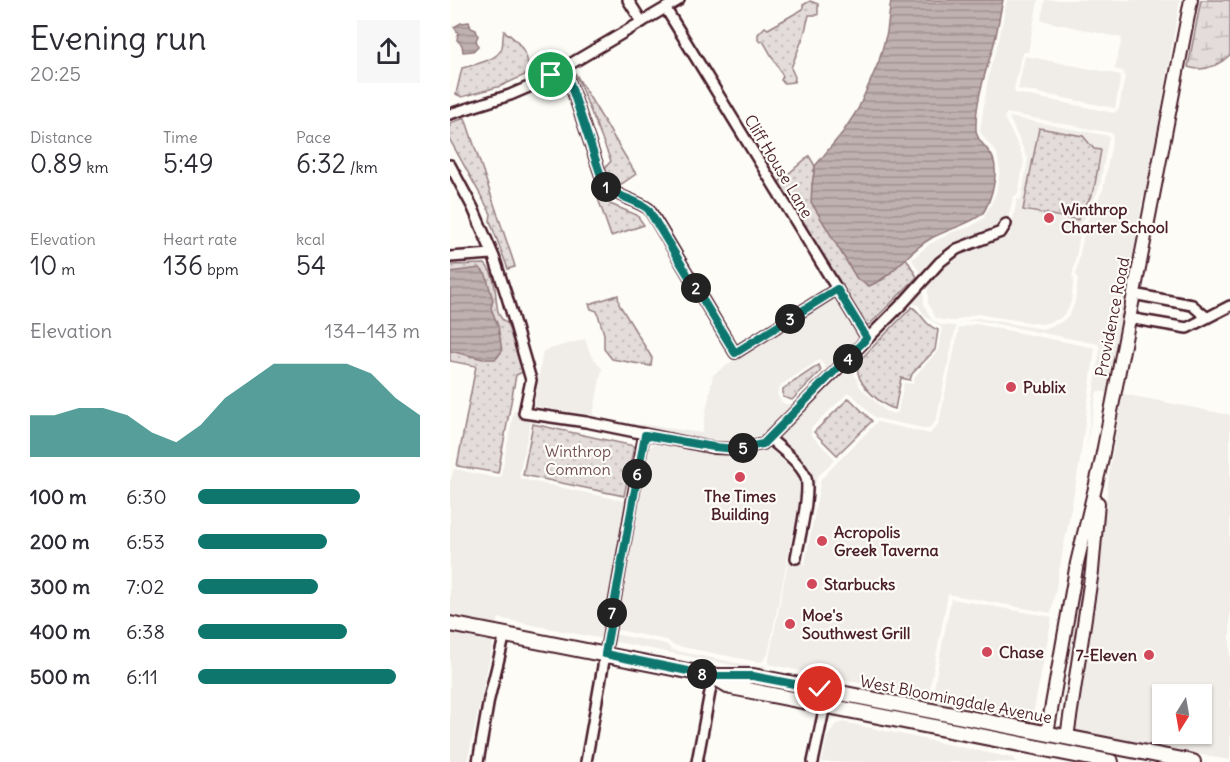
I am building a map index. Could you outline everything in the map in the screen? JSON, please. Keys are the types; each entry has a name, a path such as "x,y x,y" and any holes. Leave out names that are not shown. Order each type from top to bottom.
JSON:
{"main road":[{"name":"West Bloomingdale Avenue","path":"450,624 712,676 753,676 1193,762"},
{"name":"West Bloomingdale Avenue","path":"712,676 731,687 825,705 1042,755 1111,762"},
{"path":"747,690 761,686 810,695 817,693 820,689"},
{"name":"Providence Road","path":"1042,755 1047,733"},
{"name":"Providence Road","path":"1064,757 1066,737"}],"street":[{"path":"628,0 642,22"},
{"path":"450,114 510,95 565,68 679,0"},
{"name":"Providence Road","path":"1047,733 1077,563 1101,463 1191,0"},
{"name":"Cliff House Lane","path":"666,9 867,338"},
{"path":"565,68 607,188 613,193 639,202 648,209 735,353 837,289"},
{"path":"450,165 473,208 492,254 531,380 524,413 710,447 737,449 763,444 948,255 966,244 1001,232 1006,224"},
{"path":"450,257 492,254"},
{"path":"1133,294 1192,305 1206,318"},
{"path":"1128,318 1187,328 1230,306"},
{"path":"586,762 645,435"},
{"path":"769,438 798,464 806,477 808,494 796,558"},
{"name":"Providence Road","path":"1066,737 1092,571 1101,463"},
{"path":"478,762 504,634"},
{"path":"697,762 712,676"},
{"path":"813,762 825,705"}],"shaded area":[{"path":"891,0 1003,0 995,40 979,96 976,118 977,135 992,157 995,174 990,198 983,213 922,244 886,276 869,286 857,279 811,202 812,185 815,166 843,132 858,109 879,61 887,32"},
{"path":"1007,0 1038,0 1028,52 1024,52 1021,56 1015,93 1114,113 1119,109 1125,76 1123,71 1115,69 1122,38 1041,20 1045,0 1180,0 1146,195 1143,195 1110,393 1097,391 1086,447 1100,348 1098,344 977,320 964,322 977,318 1042,329 1060,323 1070,315 1075,302 1078,279 1076,274 1086,224 1103,190 1112,133 1007,113 1004,117 1024,161 1018,194 1013,197 1008,219 1003,218 999,228 955,244 936,258 921,275 912,259 930,244 953,232 970,227 984,218 996,194 1000,171 997,153 980,131 989,73 999,40"},
{"path":"469,22 471,28 476,30 478,46 473,51 463,52 454,27"},
{"path":"1025,56 1121,75 1115,108 1018,89"},
{"name":"Winthrop Charter School","path":"1009,117 1109,136 1099,189 1082,223 1072,278 1074,278 1071,302 1067,311 1059,319 1042,324 977,314 954,321 942,320 935,317 928,303 928,288 932,279 955,257 972,248 1010,235 1017,199 1021,200 1028,159"},
{"path":"480,268 486,275 493,300 491,308 498,326 502,351 496,359 483,359 450,351 450,272"},
{"path":"923,288 924,305 932,320 941,325 956,326 936,421 928,429 875,418 852,394 848,393 811,428 811,435 835,459 817,477 802,559 813,494 811,476 801,460 777,438 873,339 905,308 858,355 854,367 860,387 885,411 894,414 898,412 904,383 913,384 915,376 939,350 942,328 926,317 918,305 909,304"},
{"path":"835,296 860,338 761,439 737,444 714,442 638,428 639,424 702,433 713,375","holes":["819,360 825,366 821,377 792,404 785,404 780,400 777,393 781,385"]},
{"path":"976,324 1095,348 1079,466 1051,613 948,594 928,697 768,664 788,561 805,564 821,479 877,422 930,434 939,423 959,328"},
{"path":"585,339 590,353 602,369 593,415 534,406 543,351"},
{"path":"1123,394 1230,415 1230,760 1074,732 1100,558 1109,474"},
{"path":"514,410 520,411 519,417 531,420 519,474 521,479 624,501 628,497 633,473 603,639 499,618 496,627 450,618 450,482 454,469 497,478 501,476"},
{"path":"657,442 722,456 740,457 770,449 800,477 802,487 768,654 763,661 758,662 673,645 667,640 613,629 646,450"},
{"path":"951,599 1052,617 1031,725 612,641 614,634 666,644 672,650 757,667 764,665 767,669 929,701 932,698"},
{"path":"450,630 494,638 467,762 450,762"},
{"path":"843,722 1012,758 1016,762 822,762 827,738 835,725"}],"green space":[{"path":"1201,0 1230,0 1230,55 1215,65 1199,69 1188,67"},
{"path":"810,1 818,4 818,15 809,15 791,68 795,77 794,82 784,83 781,80 783,76 763,41 758,40 758,34 765,27 768,29 803,9 803,5"},
{"path":"504,31 514,39 526,55 527,74 501,86 462,97 456,94 462,68 483,62 498,54 502,48"},
{"path":"575,73 636,174 617,187 609,182 604,169 611,161"},
{"path":"465,118 515,267 508,269 490,221 491,214 450,140 450,123"},
{"path":"1039,128 1083,136 1094,149 1101,150 1094,190 1078,220 1023,210"},
{"path":"809,156 815,166 812,185 838,247 858,279 869,286 882,280 906,258 917,277 869,325 864,324 778,183"},
{"path":"594,187 610,204 637,215 644,225 611,236"},
{"path":"485,264 494,280 498,313 507,323 523,372 516,375 498,473 457,466 476,366 450,361 450,265"},
{"path":"618,295 619,304 652,358 651,366 612,359 604,349 604,334 597,311 591,309 589,304"},
{"path":"912,307 929,325 938,330 935,350 912,374 910,380 901,378 895,409 884,404 868,390 860,378 858,367 861,359"},
{"path":"819,365 821,370 819,373 792,400 783,397 783,389"},
{"path":"849,398 872,421 837,455 814,432"},
{"name":"Winthrop Common","path":"533,424 634,446 624,496 523,475"}],"place":[{"name":"Winthrop Charter School","path":"1049,218"},
{"name":"Publix","path":"1011,387"},
{"name":"The Times Building","path":"740,477"},
{"name":"Acropolis Greek Taverna","path":"822,541"},
{"name":"Starbucks","path":"812,584"},
{"name":"Moe's Southwest Grill","path":"790,624"},
{"name":"Chase","path":"987,652"},
{"name":"7-Eleven","path":"1149,655"}],"route":[{"path":"551,75 565,68 607,188 613,193 639,202 648,209 735,353 837,289 867,338 763,444 737,449 645,435 605,654 712,676 753,676 820,689"}]}
